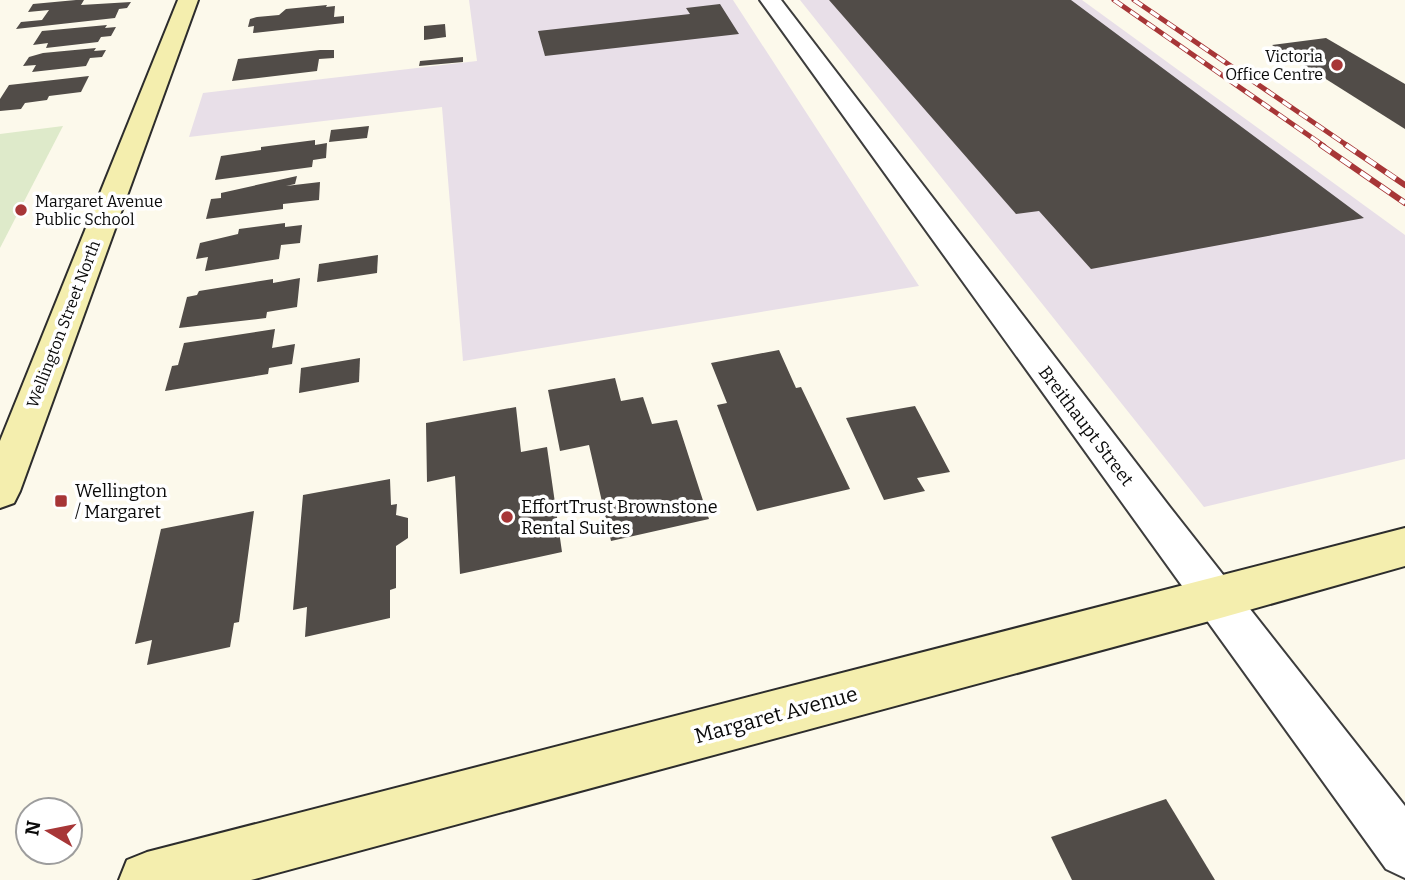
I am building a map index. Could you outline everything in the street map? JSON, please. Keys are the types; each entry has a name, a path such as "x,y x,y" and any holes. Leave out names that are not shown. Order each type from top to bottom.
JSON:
{"street":[{"name":"Wellington Street North","path":"0,491 188,0"},
{"name":"Breithaupt Street","path":"770,0 1145,507 1405,850"},
{"name":"Margaret Avenue","path":"147,880 1217,599 1405,547"}],"shaded area":[{"path":"469,0 733,0 919,286 463,361 442,107 189,137 203,93 477,61"},
{"path":"800,0 1082,0 1405,235 1405,459 1204,507"}],"green space":[{"path":"63,126 0,248 0,134"}],"building":[{"path":"84,0 81,5 131,2 127,8 119,9 115,18 16,29 21,22 42,20 49,10 28,12 33,4"},
{"path":"829,0 1071,0 1364,218 1091,269 1039,211 1016,214"},
{"path":"720,4 739,34 545,56 538,31 690,14 686,8"},
{"path":"327,5 326,7 335,6 334,17 344,16 344,23 253,33 254,26 248,27 250,19 257,17 279,15 286,9"},
{"path":"445,24 446,37 424,40 424,26"},
{"path":"107,25 105,28 116,27 111,36 101,37 98,42 46,48 48,43 33,45 42,31"},
{"name":"Victoria Office Centre","path":"1326,38 1405,84 1405,129 1272,45"},
{"path":"96,48 94,51 106,50 102,57 90,58 86,66 32,72 36,65 23,66 29,57 43,53"},
{"path":"334,50 334,58 319,59 317,71 232,81 238,59"},
{"path":"463,57 463,62 419,66 420,61"},
{"path":"89,76 81,92 49,96 47,100 25,103 21,109 0,111 0,99 9,85"},
{"path":"369,126 367,138 329,142 331,130"},
{"path":"315,140 315,145 327,143 326,158 313,160 312,167 215,180 221,156 261,150 261,147"},
{"path":"297,176 295,184 286,186 320,182 319,200 283,204 283,209 206,219 211,199 221,198 221,193"},
{"path":"285,223 285,227 302,225 300,243 281,245 279,259 205,271 208,257 196,259 200,243 238,234 239,229"},
{"path":"378,255 377,273 317,282 319,264"},
{"path":"300,278 297,307 267,312 266,318 179,328 187,297 197,295 199,291 273,279 273,283"},
{"path":"275,329 272,348 295,344 292,364 269,368 268,374 165,391 172,366 178,365 184,343"},
{"path":"779,350 796,388 801,387 850,489 757,511 717,405 727,403 711,363"},
{"path":"360,358 359,382 299,393 301,368"},
{"path":"615,378 621,401 643,397 652,424 677,420 709,519 611,541 589,445 560,451 548,390"},
{"path":"915,406 950,472 917,478 925,491 884,500 846,418"},
{"name":"EffortTrust Brownstone Rental Suites","path":"516,407 521,452 547,447 562,552 460,574 455,476 427,482 426,423"},
{"path":"390,479 391,505 397,504 396,515 408,518 408,538 396,546 396,588 390,590 390,618 305,637 307,607 293,610 303,495"},
{"path":"254,511 239,622 234,623 230,647 147,665 152,640 135,644 161,529"},
{"path":"1166,799 1215,880 1072,880 1051,837"}],"railway":[{"path":"1114,0 1324,146"},
{"path":"1134,0 1348,146"},
{"path":"1321,145 1405,203"},
{"path":"1346,145 1405,185"}],"place":[{"name":"Victoria Office Centre","path":"1337,65"},
{"name":"Margaret Avenue Public School","path":"21,210"},
{"name":"Wellington / Margaret","path":"61,501"},
{"name":"EffortTrust Brownstone Rental Suites","path":"507,517"}]}
